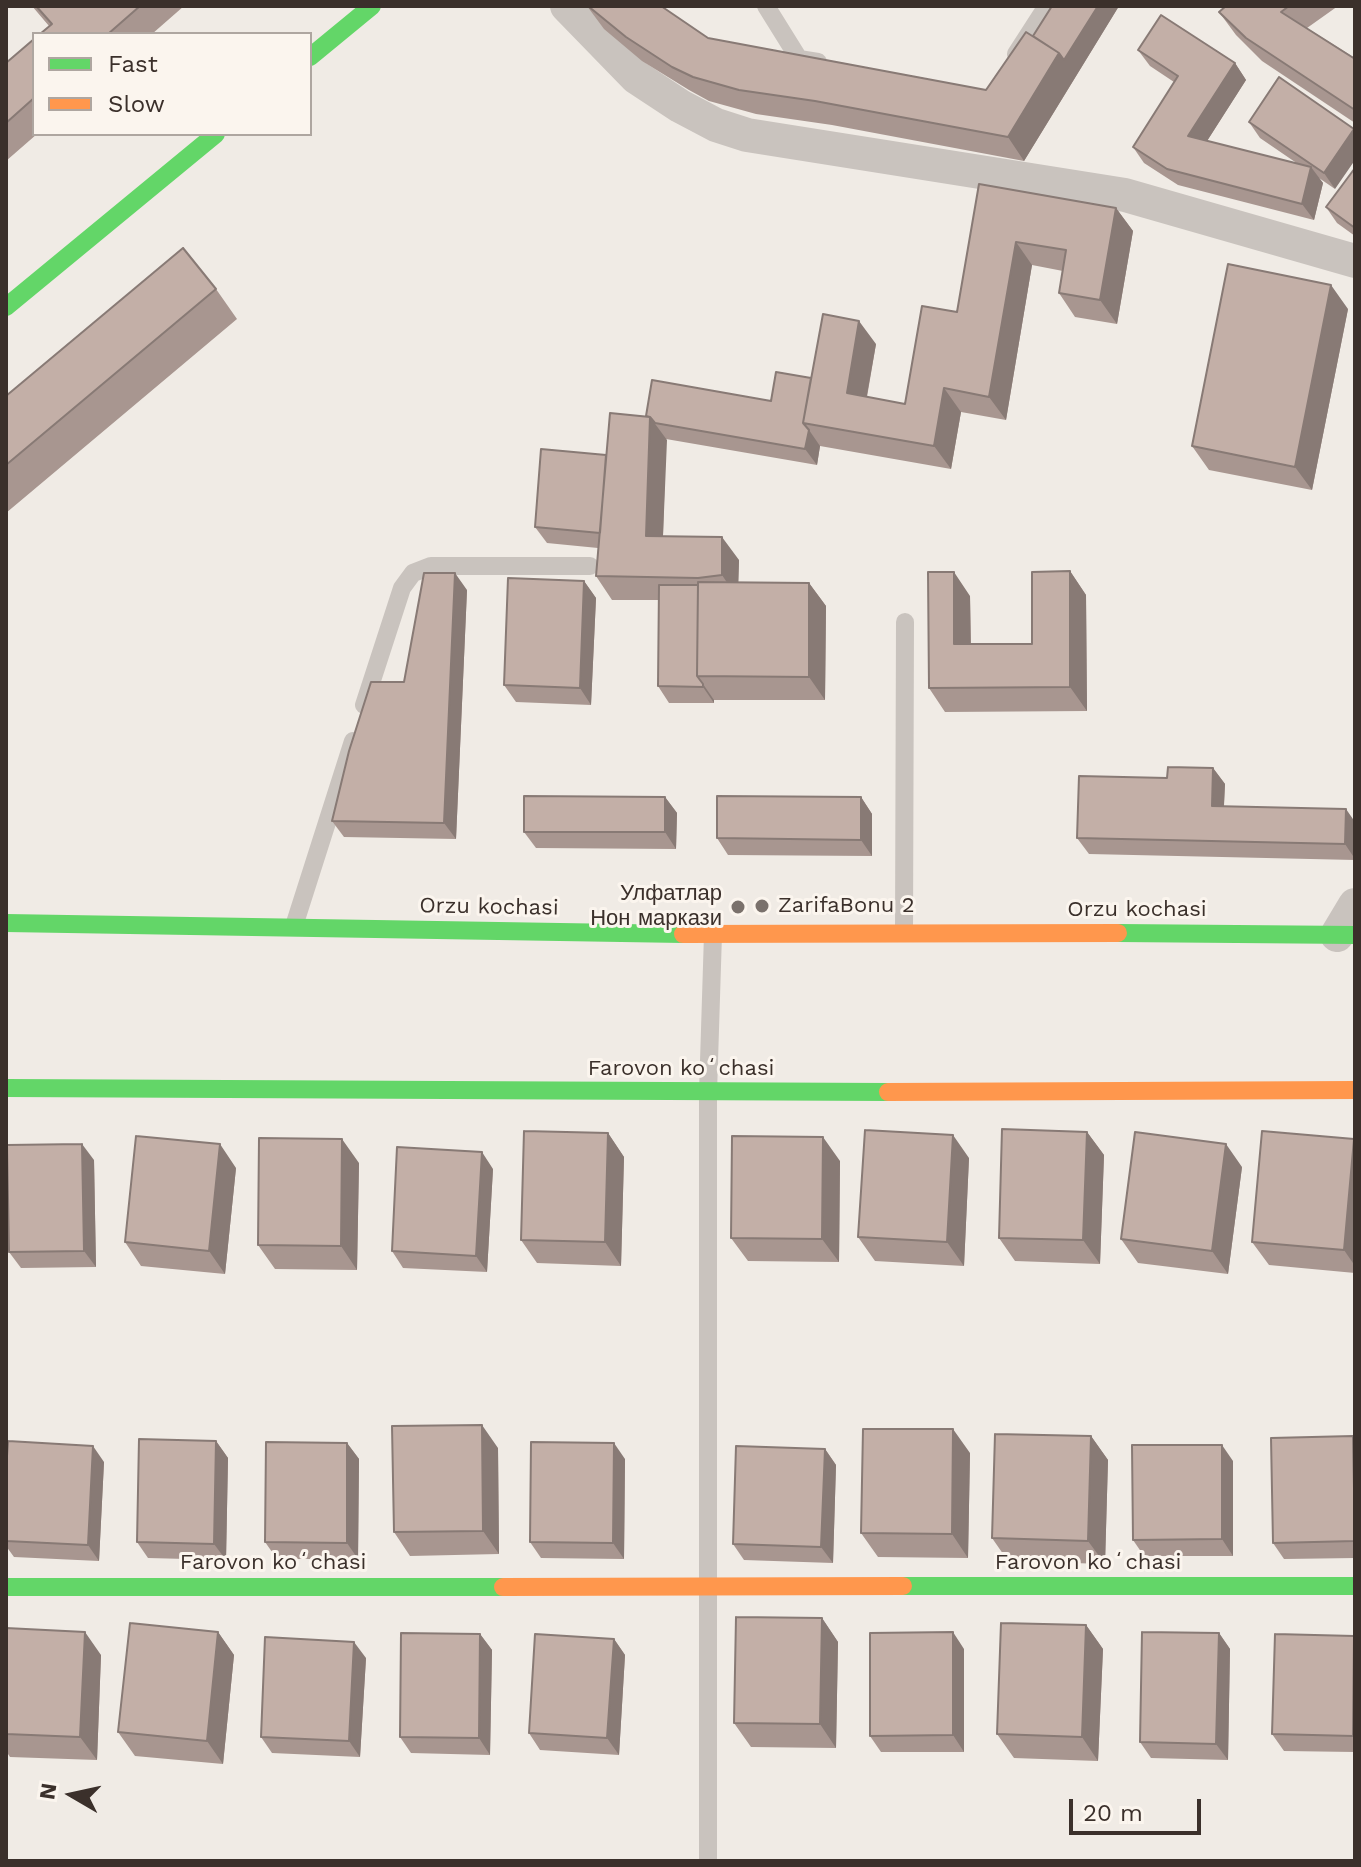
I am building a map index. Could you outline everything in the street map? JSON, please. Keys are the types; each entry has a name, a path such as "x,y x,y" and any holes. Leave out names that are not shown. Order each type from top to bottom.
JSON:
{"street":[{"path":"312,55 372,6"},
{"path":"567,6 636,77 716,125 747,135 1125,195 1355,261"},
{"path":"6,307 214,136"},
{"path":"1346,935 1355,905"},
{"name":"Orzu kochasi","path":"6,923 713,934 1346,935"},
{"name":"Farovon koʻchasi","path":"6,1088 708,1093 1355,1090"},
{"name":"Farovon koʻchasi","path":"6,1587 1355,1586"}],"lane":[{"path":"766,6 799,59 843,68"},
{"path":"1005,71 1047,6"},
{"path":"293,928 402,588 413,573 431,566 590,566"},
{"path":"904,932 905,622"},
{"path":"708,1861 708,1093 713,934"}],"building":[{"path":"36,6 140,6 110,32 42,32 52,24"},
{"path":"588,6 661,6 708,38 986,90 1026,32 1059,53 1008,137 739,90 693,77 626,37"},
{"path":"1052,6 1098,6 1064,60 1059,53 1033,36"},
{"path":"1226,6 1289,6 1281,12 1355,59 1355,110 1246,38 1219,12"},
{"path":"1161,15 1235,63 1188,136 1311,167 1302,204 1167,169 1133,147 1178,76 1138,50"},
{"path":"32,41 32,100 6,123 6,63"},
{"path":"1279,77 1354,129 1324,173 1249,122"},
{"path":"1355,168 1355,228 1326,207"},
{"path":"979,184 1116,208 1100,300 1059,293 1066,250 1016,242 989,397 944,388 934,446 803,423 823,314 859,321 847,393 905,404 922,306 957,312"},
{"path":"183,248 216,289 6,465 6,396"},
{"path":"1228,264 1331,285 1295,467 1192,446"},
{"path":"776,372 811,378 803,423 809,430 805,449 655,423 646,416 652,380 771,401"},
{"path":"610,413 650,417 646,536 722,537 722,575 698,578 596,576"},
{"path":"541,449 606,455 600,533 535,527"},
{"path":"1070,571 1070,687 929,688 928,572 954,572 954,644 1032,644 1032,572"},
{"path":"424,573 455,573 444,823 332,821 349,751 371,682 404,682"},
{"path":"508,578 584,581 580,688 504,685"},
{"path":"698,582 809,583 809,677 697,676"},
{"path":"659,585 698,585 697,676 703,687 658,686"},
{"path":"1168,767 1213,768 1212,806 1346,809 1345,844 1077,838 1079,776 1167,778"},
{"path":"524,796 665,797 665,832 524,832"},
{"path":"717,796 861,797 861,840 717,838"},
{"path":"1002,1129 1087,1132 1083,1240 999,1238"},
{"path":"865,1130 953,1135 947,1242 858,1237"},
{"path":"524,1131 608,1133 605,1242 521,1240"},
{"path":"1262,1131 1354,1139 1344,1250 1252,1242"},
{"path":"1135,1132 1226,1144 1212,1251 1121,1239"},
{"path":"136,1136 220,1144 209,1251 125,1242"},
{"path":"732,1136 823,1137 822,1239 731,1238"},
{"path":"259,1138 342,1139 341,1246 258,1245"},
{"path":"82,1144 84,1251 9,1252 7,1145"},
{"path":"397,1147 482,1152 476,1256 392,1251"},
{"path":"482,1425 483,1531 394,1532 392,1426"},
{"path":"863,1429 953,1429 952,1534 861,1533"},
{"path":"995,1434 1091,1436 1088,1541 992,1538"},
{"path":"1353,1436 1355,1541 1273,1543 1271,1438"},
{"path":"139,1439 216,1441 214,1544 137,1542"},
{"path":"8,1441 93,1446 88,1545 6,1541"},
{"path":"266,1442 347,1443 347,1543 265,1542"},
{"path":"531,1442 614,1443 613,1543 530,1542"},
{"path":"1132,1445 1222,1445 1222,1539 1133,1540"},
{"path":"736,1446 825,1449 821,1547 733,1544"},
{"path":"736,1617 822,1618 820,1724 734,1723"},
{"path":"130,1623 218,1632 207,1741 118,1732"},
{"path":"1001,1623 1086,1625 1082,1737 997,1734"},
{"path":"6,1628 85,1632 80,1737 6,1734"},
{"path":"953,1632 953,1735 870,1736 870,1633"},
{"path":"1142,1632 1219,1633 1216,1744 1140,1742"},
{"path":"401,1633 480,1634 479,1738 400,1737"},
{"path":"535,1634 614,1639 607,1738 529,1733"},
{"path":"1275,1634 1354,1636 1353,1736 1272,1734"},
{"path":"265,1637 354,1642 349,1741 261,1737"}],"traffic: fast":[{"path":"312,55 372,6"},
{"path":"6,307 214,136"},
{"path":"6,923 683,934"},
{"path":"1118,933 1355,935"},
{"path":"6,1088 888,1092"},
{"path":"903,1586 1355,1586"},
{"path":"6,1587 503,1587"}],"traffic: slow":[{"path":"683,934 1118,933"},
{"path":"888,1092 1355,1090"},
{"path":"503,1587 903,1586"}],"place":[{"name":"ZarifaBonu 2","path":"762,906"},
{"name":"Улфатлар Нон маркази","path":"738,907"}]}
